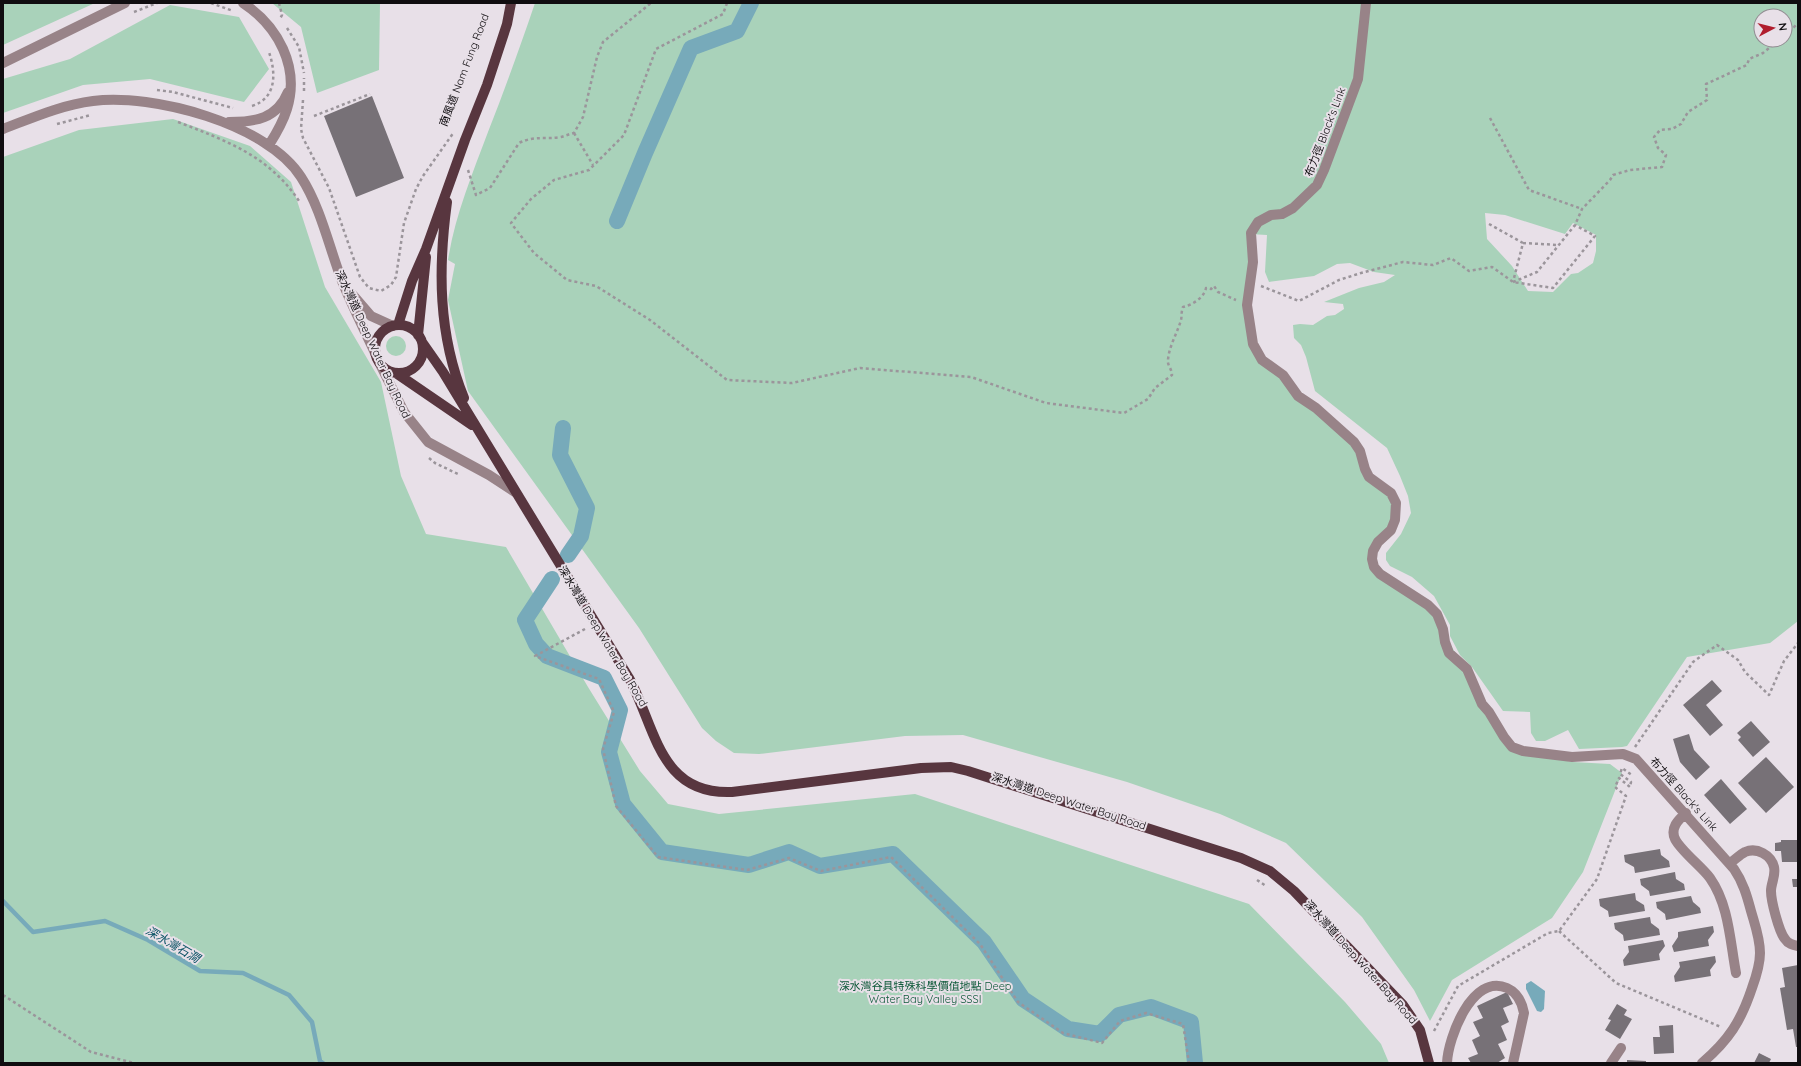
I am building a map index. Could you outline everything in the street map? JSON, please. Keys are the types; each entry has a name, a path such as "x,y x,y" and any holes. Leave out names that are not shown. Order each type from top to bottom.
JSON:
{"main road":[{"path":"395,325 426,249 449,182 487,84 507,24 511,3"},
{"path":"449,182 442,240 440,281 443,316 449,353 461,391 476,429"},
{"path":"420,339 409,328 395,325 384,330 378,337 375,346 378,359 387,370 396,373 406,372 417,365 423,352 420,339 426,249"},
{"name":"深水灣道 Deep Water Bay Road","path":"420,339 443,372 476,429 629,678 640,699 662,755 673,770 686,781 707,790 732,792 921,768 951,767 968,771 1241,858 1270,871 1294,891 1404,1005 1420,1030 1430,1063"},
{"name":"深水灣道 Deep Water Bay Road","path":"396,373 461,417 476,429"}],"street":[{"path":"3,63 125,3"},
{"path":"243,3 263,18 278,38 288,61 291,85 287,109 270,145"},
{"name":"布力徑 Black's Link","path":"1366,3 1358,79 1317,186 1293,208 1282,214 1271,215 1258,222 1251,233 1253,262 1247,305 1252,344 1262,360 1283,375 1298,396 1316,408 1354,442 1360,451 1369,477 1391,493 1396,503 1395,520 1390,530 1378,542 1373,551 1372,559 1374,567 1380,574 1428,605 1437,614 1443,629 1445,642 1449,653 1467,669 1475,692 1512,747 1523,751 1572,757 1616,754 1630,756 1641,763 1730,863 1744,886 1758,935 1760,953 1758,973 1744,1011 1733,1032 1724,1043 1702,1063"},
{"path":"221,122 253,121 269,115 286,98 291,85"},
{"name":"深水灣道 Deep Water Bay Road","path":"3,129 64,107 92,101 127,99 159,104 221,122 243,130 270,145 293,165 308,188 342,281 404,412 428,442 489,475 515,492"},
{"name":"深水灣道 Deep Water Bay Road","path":"342,281 371,316 395,325"},
{"path":"1686,813 1677,821 1675,825 1675,839 1710,878 1717,889 1726,912 1736,972"},
{"path":"1730,863 1740,855 1751,851 1758,851 1768,857 1774,867 1775,873 1771,895 1782,933 1786,941 1798,946"},
{"path":"1447,1063 1453,1034 1467,1006 1483,990 1497,986 1513,991 1522,1005 1524,1013 1513,1063"},
{"path":"1611,1063 1621,1048"}],"path":[{"path":"211,3 223,6 236,13"},
{"path":"279,3 282,15 280,19"},
{"path":"468,170 476,195 490,188 519,143 526,139 538,137 560,137 574,133 583,117 597,57 603,42 651,3"},
{"path":"727,3 723,14 656,48 624,135 589,170 554,180 531,198 511,223 534,254 567,280 596,286 603,290 650,320 727,380 792,384 860,368 971,377 1046,403 1124,413 1148,399 1155,388 1172,375 1172,369 1168,363 1168,358 1183,307 1191,305 1205,293 1206,288 1211,289 1214,286 1218,292 1247,305"},
{"path":"249,107 255,106 267,97 274,85 270,53 266,46"},
{"path":"1513,282 1536,272 1575,225 1582,209 1610,180 1613,174 1630,170 1662,167 1666,155 1658,148 1654,137 1660,130 1672,129 1681,124 1688,112 1707,100 1706,84 1747,65 1749,60 1764,53 1770,48"},
{"path":"314,116 370,94"},
{"path":"231,108 237,108"},
{"path":"56,124 94,114"},
{"path":"1490,118 1529,190 1582,209"},
{"path":"176,122 217,137 246,151 269,167 289,187 301,204"},
{"name":"南風道 Nam Fung Road","path":"396,277 401,235 412,200 423,176 449,140 457,125"},
{"path":"574,133 593,165"},
{"name":"深水灣道 Deep Water Bay Road","path":"303,138 329,188 360,277 369,288 380,291 391,285 396,277"},
{"path":"1489,224 1523,243 1559,245"},
{"path":"1250,281 1299,301 1339,280 1361,273 1403,262 1433,265 1451,258 1469,271 1492,266 1513,282 1552,288 1595,236 1575,225"},
{"path":"1513,282 1523,243"},
{"path":"425,454 435,463 461,476"},
{"name":"深水灣道 Deep Water Bay Road","path":"581,623 589,636"},
{"path":"585,629 535,656 599,680 614,712 603,749 616,806 658,857 747,870 790,858 820,871 890,857 980,944 1018,1002 1063,1034 1102,1043 1120,1021 1146,1013 1183,1024 1189,1063"},
{"path":"1733,1032 1616,983 1558,931 1597,879 1626,796 1615,787 1619,778 1630,787 1631,782 1620,774 1622,768 1633,776 1630,756 1693,662 1717,645 1738,660 1745,672 1769,695 1784,661 1798,643"},
{"path":"1255,879 1267,886"},
{"path":"3,995 92,1052 134,1063"}],"green space":[{"path":"3,3 95,3 3,45"},
{"path":"272,3 380,3 379,70 317,93 301,27"},
{"path":"535,3 1798,3 1798,621 1770,643 1687,657 1627,746 1579,749 1568,730 1545,741 1536,741 1531,733 1530,712 1503,711 1472,667 1460,655 1450,636 1450,625 1434,596 1412,577 1390,566 1386,560 1386,553 1401,534 1411,513 1408,496 1400,476 1387,448 1315,391 1306,357 1301,345 1294,338 1293,325 1313,325 1327,316 1335,315 1344,309 1343,304 1324,302 1359,288 1384,282 1395,275 1374,272 1350,263 1337,264 1314,276 1269,282 1265,272 1267,235 1249,234 1251,347 1352,444 1363,470 1388,495 1392,504 1392,522 1369,560 1428,607 1466,671 1510,751 1573,762 1610,764 1622,773 1583,872 1552,918 1452,980 1430,1021 1414,990 1362,917 1286,843 1220,814 1127,782 963,735 905,736 759,754 734,753 716,741 702,728 639,628 468,391 448,300 455,264 448,260 455,227 465,195","holes":["1485,213 1505,215 1565,234 1573,223 1596,235 1596,251 1593,263 1578,273 1571,274 1553,292 1528,291 1512,266 1487,239"]},
{"path":"170,5 239,17 269,69 244,102 150,79 83,85 3,113 3,79 70,59"},
{"name":"深水灣谷具特殊科學價值地點 Deep Water Bay Valley SSSI","path":"173,119 250,146 291,182 325,287 381,382 401,476 426,534 506,547 588,687 640,771 668,804 719,814 915,794 1249,904 1345,1002 1381,1044 1389,1063 3,1063 3,157 79,130"},
{"path":"392,336 400,336 406,342 406,350 400,356 392,356 386,350 386,342"}],"water":[{"path":"1531,981 1545,991 1544,1009 1541,1012 1537,1011 1526,989 1526,984"}],"building":[{"path":"372,96 404,178 356,197 324,116"},
{"path":"1712,680 1722,691 1706,705 1723,725 1710,736 1683,705"},
{"path":"1751,721 1770,742 1753,757 1738,740 1741,737 1737,733"},
{"path":"1689,734 1694,750 1710,767 1696,780 1680,762 1673,739"},
{"path":"1766,757 1794,787 1766,813 1738,783"},
{"path":"1721,779 1747,809 1730,824 1704,795"},
{"path":"1781,840 1797,840 1798,862 1782,862 1781,851 1775,851 1775,843 1781,842"},
{"path":"1660,849 1661,855 1669,861 1670,867 1635,873 1634,867 1625,862 1624,855"},
{"path":"1675,872 1676,879 1684,884 1685,890 1650,896 1649,891 1641,885 1640,879"},
{"path":"1792,879 1798,879 1798,887 1793,887"},
{"path":"1635,893 1636,900 1644,905 1645,911 1609,917 1608,911 1600,906 1599,899"},
{"path":"1691,896 1693,902 1700,908 1701,913 1666,920 1665,914 1657,908 1656,902"},
{"path":"1650,917 1651,923 1659,929 1660,935 1624,941 1623,935 1615,929 1614,923"},
{"path":"1713,926 1714,932 1708,940 1709,946 1674,952 1672,946 1678,937 1678,932"},
{"path":"1663,940 1665,946 1659,954 1660,960 1624,966 1623,960 1629,952 1628,946"},
{"path":"1715,956 1716,962 1710,970 1711,976 1675,982 1674,976 1680,967 1679,962"},
{"path":"1798,965 1798,1047 1796,1047 1793,1029 1787,1030 1780,988 1785,987 1782,968"},
{"path":"1507,992 1513,1004 1503,1008 1509,1022 1501,1026 1507,1040 1498,1044 1505,1058 1497,1063 1471,1063 1468,1058 1478,1054 1472,1040 1480,1036 1473,1022 1483,1018 1477,1006"},
{"path":"1617,1004 1627,1010 1624,1015 1632,1019 1620,1039 1605,1030 1611,1020 1608,1019"},
{"path":"1673,1025 1674,1053 1654,1054 1653,1037 1660,1037 1659,1026"},
{"path":"1759,1053 1771,1059 1769,1063 1754,1063"},
{"path":"1627,1060 1646,1061 1646,1063 1627,1063"}],"waterway":[{"path":"617,221 691,48 737,31 751,3"},
{"path":"563,428 560,455 587,508 581,536 568,555"},
{"path":"552,579 525,620 536,644 547,656 604,678 620,710 609,752 623,804 662,852 749,865 789,852 820,866 893,854 984,942 1023,999 1068,1029 1100,1034 1119,1015 1151,1007 1191,1022 1195,1063"},
{"name":"深水灣石澗","path":"3,901 33,932 105,921 148,940 200,971 243,973 289,995 312,1022 320,1061 323,1063"}]}
